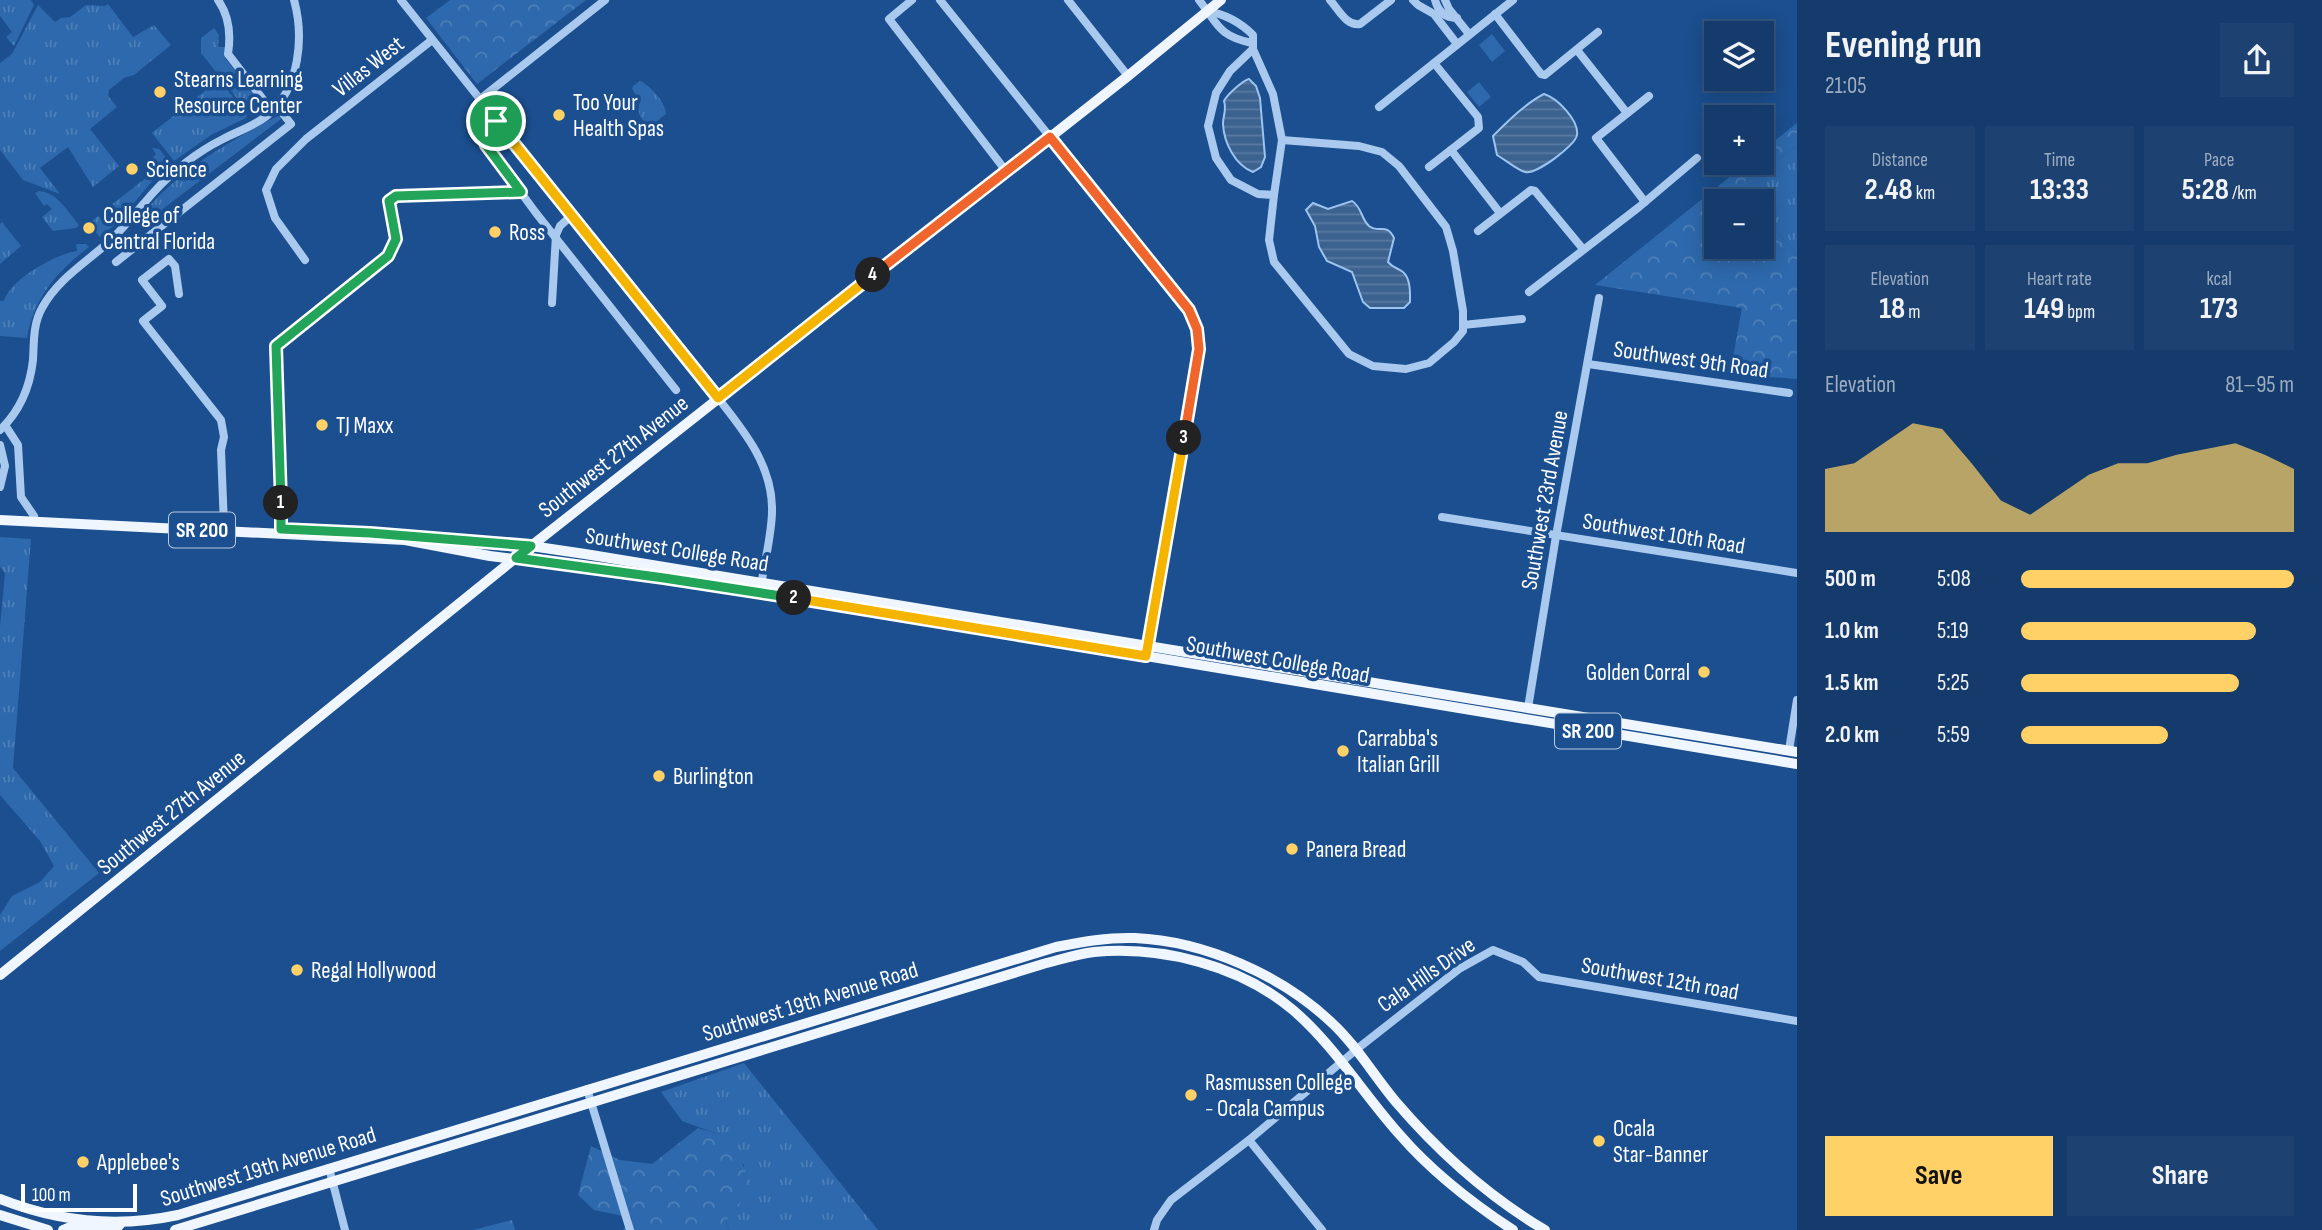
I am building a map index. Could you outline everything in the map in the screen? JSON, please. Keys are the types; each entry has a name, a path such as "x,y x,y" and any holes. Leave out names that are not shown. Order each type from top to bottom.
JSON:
{"main road":[{"name":"Southwest 27th Avenue","path":"0,975 531,546 1221,0"},
{"name":"Southwest College Road","path":"0,517 34,516 370,533 531,546 761,588 1147,651 1797,764"},
{"name":"Southwest College Road","path":"0,517 405,540 664,578 761,588"},
{"name":"Southwest College Road","path":"1147,651 1793,751"},
{"name":"Southwest 19th Avenue Road","path":"0,1199 27,1210 61,1218 124,1226 152,1221 186,1213 1056,947 1095,940 1135,938 1181,943 1242,963 1304,1001 1332,1022 1357,1049 1395,1100 1440,1150 1497,1198 1545,1230"},
{"name":"Southwest 19th Avenue Road","path":"175,1230 1042,964 1093,952 1146,952 1201,962 1245,980 1293,1010 1400,1136 1471,1201 1513,1230"},
{"path":"0,1215 48,1230"},
{"path":"63,1230 70,1227 116,1229 124,1226"}],"street":[{"path":"116,262 291,124 228,54 230,30 218,0"},
{"path":"34,516 21,497 18,445 3,428 22,402 29,381 37,319 43,306 60,283 113,238 163,183 209,146 262,119 275,109 292,76 298,54 299,29 294,0"},
{"path":"401,0 718,398 760,457 769,484 772,508 761,588"},
{"path":"479,100 605,0"},
{"path":"912,0 889,19 1006,172"},
{"path":"940,0 1189,310 1197,329 1199,349 1147,651"},
{"path":"1068,0 1128,76"},
{"path":"1199,0 1214,24 1223,32 1252,46"},
{"path":"1330,0 1349,24 1355,25 1391,0"},
{"path":"1413,0 1434,14 1457,44"},
{"path":"1436,0 1444,15 1457,18"},
{"path":"1445,0 1448,9 1469,34"},
{"path":"1378,107 1513,0"},
{"path":"1208,11 1222,14 1253,36 1252,46 1273,94 1282,140 1269,240 1274,262 1349,354 1373,366 1406,369 1429,363 1463,331 1463,311 1453,251 1446,227 1399,166 1382,152 1359,146 1282,140"},
{"path":"1495,14 1541,74 1545,75 1598,32"},
{"path":"1232,37 1238,24"},
{"name":"Villas West","path":"305,260 275,218 267,190 276,169 286,157 328,122 432,40"},
{"path":"1252,46 1230,71 1216,93 1208,126 1216,158 1231,180 1258,194 1274,195"},
{"path":"1577,50 1627,113"},
{"path":"1429,167 1479,128 1480,124 1478,117 1434,63"},
{"path":"1645,202 1596,138 1649,96"},
{"path":"496,121 484,138 486,145 676,390"},
{"path":"1451,150 1500,213"},
{"path":"1528,292 1645,202 1697,158"},
{"path":"1478,231 1531,190 1535,191 1583,249"},
{"path":"281,529 276,346 388,256 396,239 389,201 396,196 521,192"},
{"path":"552,303 556,235 560,226 572,215"},
{"path":"179,294 175,266 169,259 142,280 162,306 143,321 221,421 224,437 220,450 224,526"},
{"name":"Southwest 23rd Avenue","path":"1528,708 1599,298"},
{"path":"1463,324 1522,319"},
{"name":"Southwest 9th Road","path":"1588,364 1789,393"},
{"path":"0,445 5,466 0,487"},
{"name":"Southwest 10th Road","path":"1441,517 1797,573"},
{"path":"1793,751 1797,700"},
{"name":"Cala Hills Drive","path":"1357,1049 1459,969 1493,950 1522,962"},
{"name":"Southwest 12th road","path":"1522,962 1539,977 1797,1021"},
{"path":"1154,1230 1157,1220 1171,1199 1250,1140 1357,1049"},
{"path":"587,1089 630,1230"},
{"path":"1250,1140 1322,1230"},
{"path":"329,1168 345,1230"}],"green space":[{"path":"0,0 31,0 34,5 14,46 6,37 12,32 0,16"},
{"path":"450,0 586,0 477,84 426,18"},
{"path":"108,4 133,37 154,25 171,45 134,75 124,78 109,90 108,96 117,107 90,129 119,166 93,187 68,147 40,168 60,194 23,180 0,150 0,63 12,54 38,5 55,22 70,17 86,5"},
{"path":"214,28 219,35 218,47 225,47 225,58 261,103 262,108 250,115 201,53 201,38"},
{"path":"1492,34 1505,51 1492,62 1479,45"},
{"path":"214,73 247,115 246,118 211,135 174,161 152,133 205,91 200,83"},
{"path":"640,81 657,95 665,110 666,114 656,122 645,123 640,115 640,102 632,89"},
{"path":"1479,82 1491,97 1479,107 1467,92"},
{"path":"279,115 281,119 143,224 138,220 169,187 202,160"},
{"path":"1797,123 1797,146 1774,161 1774,141"},
{"path":"1797,146 1797,256 1774,228 1774,189 1749,189 1745,181 1754,175 1774,175 1774,161"},
{"path":"152,148 159,149 169,161 117,223 100,237 89,224 98,216 103,221 115,211 111,205 151,174 153,171 150,160 156,154"},
{"path":"1732,175 1754,175 1745,181 1749,189 1715,189"},
{"path":"39,191 57,199 79,225 76,228 53,231 42,217 52,209 47,204 44,206 35,193"},
{"path":"1704,198 1704,259 1774,259 1774,228 1797,256 1797,379 1730,374 1742,308 1595,285"},
{"path":"2,222 21,246 0,264 0,224"},
{"path":"76,244 86,244 89,247 49,286 35,310 27,338 0,336 0,301 4,301 15,285 34,269 57,257 77,251"},
{"path":"0,537 31,539 13,768 99,873 0,951 0,915 12,896 40,882 54,866 40,841 0,795 0,627 5,573 0,567"},
{"path":"744,1063 878,1230 729,1230 726,1221 742,1202 744,1165 728,1143 715,1133 682,1121 661,1092"},
{"path":"698,1128 723,1138 743,1163 747,1183 745,1194 726,1221 729,1230 623,1230 632,1218 594,1210 578,1195 591,1146 620,1160 652,1164"},
{"path":"512,1220 515,1230 473,1230"}],"shaded area":[{"path":"1249,79 1256,86 1260,98 1265,157 1261,167 1253,172 1236,159 1226,139 1223,124 1224,101"},
{"path":"1544,94 1566,110 1575,123 1577,135 1555,158 1538,169 1525,172 1497,155 1493,136 1524,107"},
{"path":"1352,201 1358,206 1369,226 1388,230 1394,238 1388,262 1403,272 1410,287 1410,302 1404,308 1370,308 1363,302 1352,272 1327,261 1319,247 1315,226 1306,210 1313,203 1328,209"}],"place":[{"name":"Stearns Learning Resource Center","path":"160,92"},
{"name":"Too Your Health Spas","path":"559,115"},
{"name":"Science","path":"132,169"},
{"name":"College of Central Florida","path":"89,228"},
{"name":"Ross","path":"495,232"},
{"name":"TJ Maxx","path":"322,425"},
{"name":"Golden Corral","path":"1704,672"},
{"name":"Carrabba's Italian Grill","path":"1343,751"},
{"name":"Burlington","path":"659,776"},
{"name":"Panera Bread","path":"1292,849"},
{"name":"Regal Hollywood","path":"297,970"},
{"name":"Rasmussen College - Ocala Campus","path":"1191,1095"},
{"name":"Ocala Star-Banner","path":"1599,1141"},
{"name":"Applebee's","path":"83,1162"}],"route":[{"path":"496,121 718,398 1050,137 1189,310 1197,329 1199,349 1146,656 814,601 516,558 531,546 281,529 276,346 388,256 396,239 389,201 396,196 521,192 486,145 484,138 496,121"}]}
